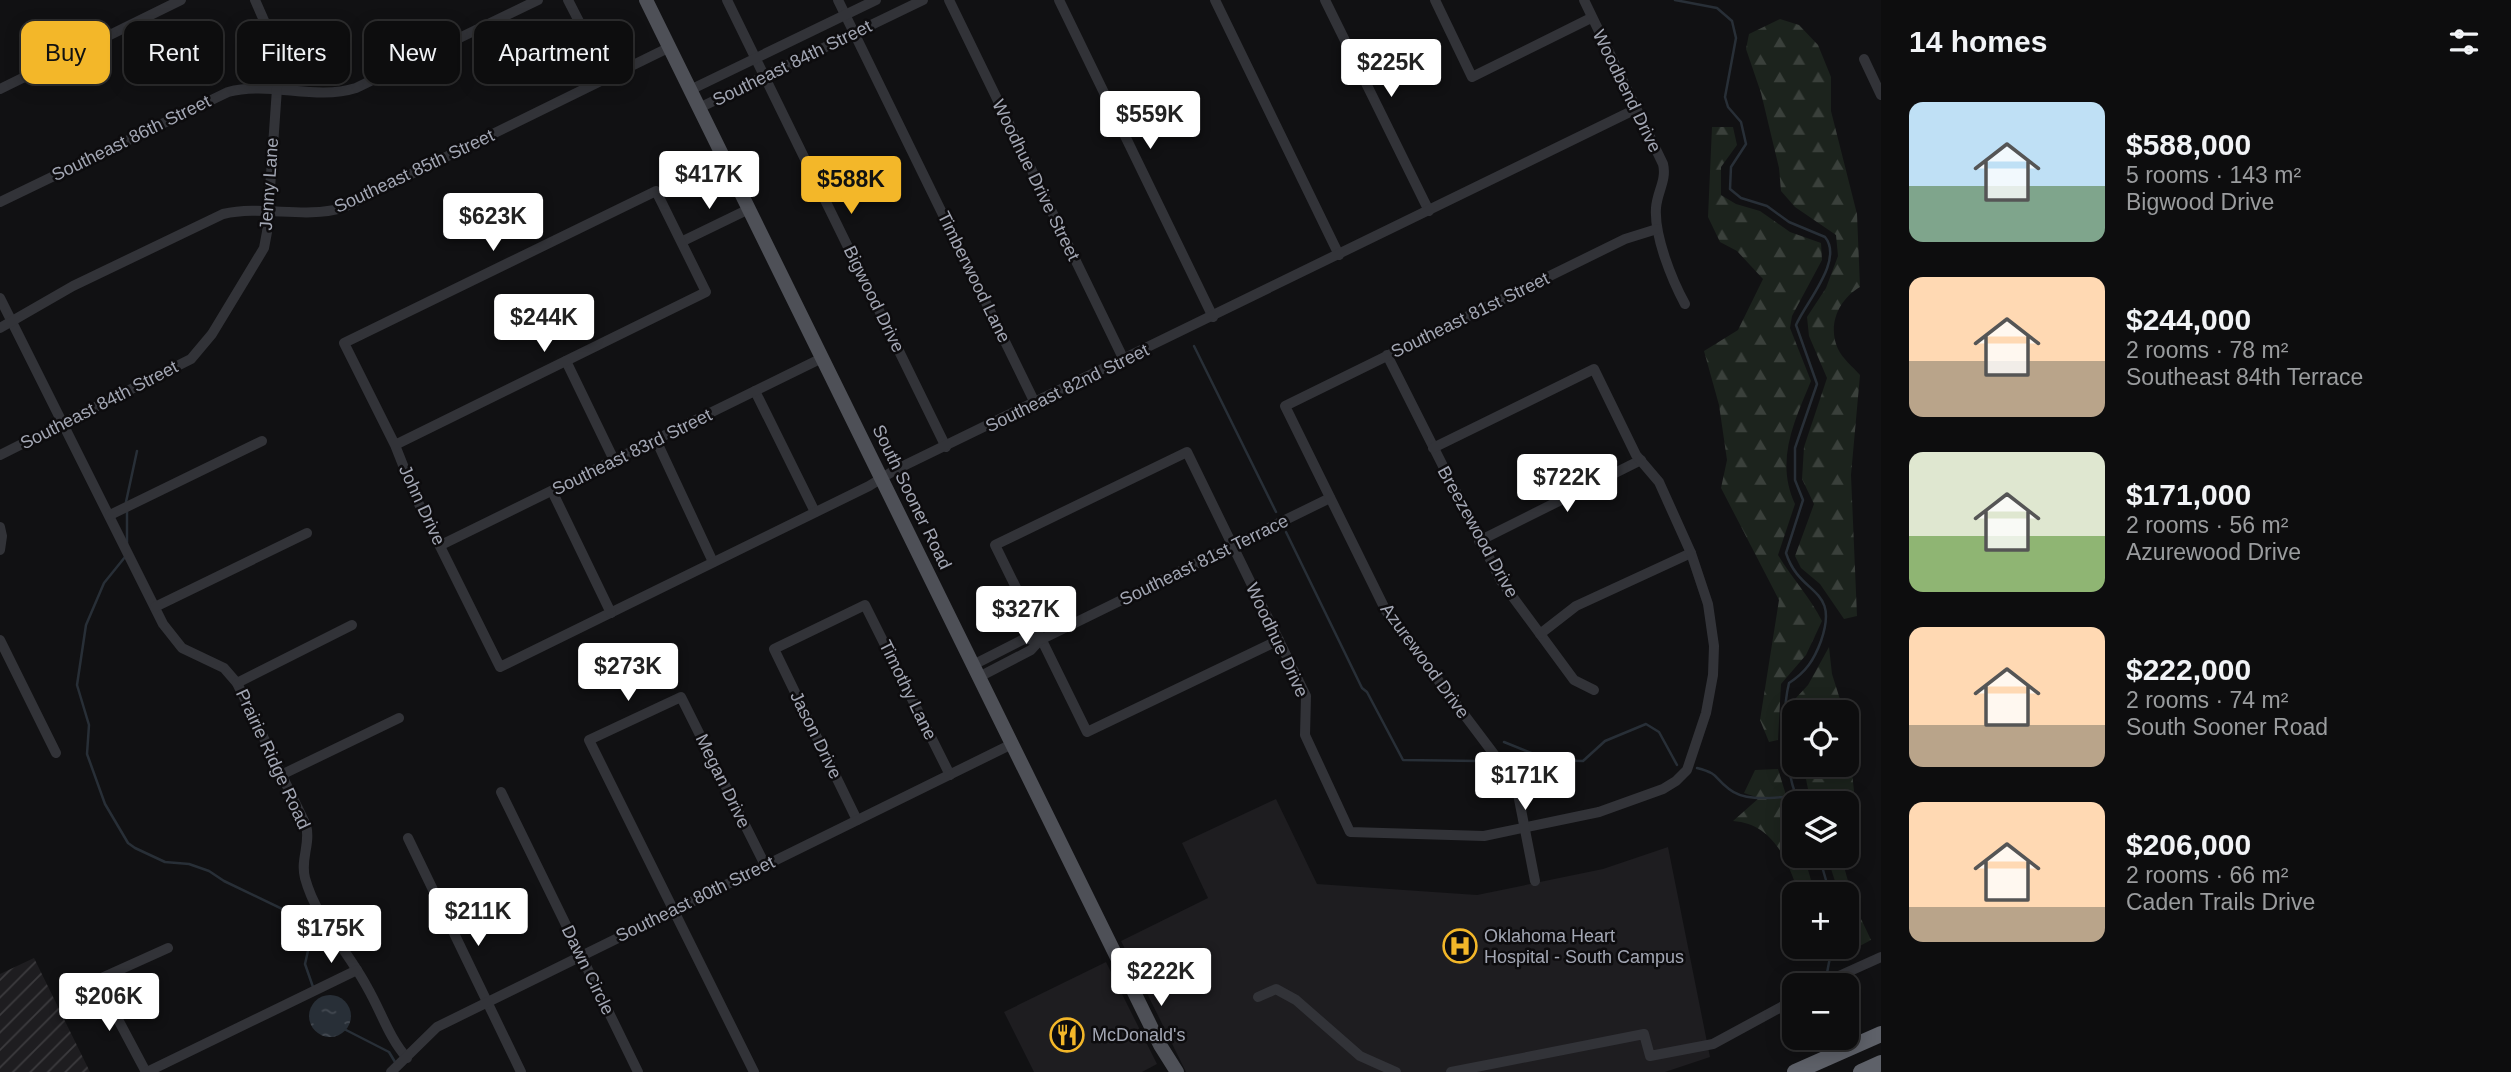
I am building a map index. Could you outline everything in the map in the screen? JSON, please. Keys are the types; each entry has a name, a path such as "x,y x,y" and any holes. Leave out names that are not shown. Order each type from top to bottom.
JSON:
{"highway":[{"path":"1795,1072 1881,1034"},
{"path":"1861,1072 1881,1063"}],"main road":[{"name":"South Sooner Road","path":"646,0 1161,1048 1170,1072"},
{"name":"South Sooner Road","path":"1161,1048 1177,1072"}],"street":[{"path":"0,89 181,0"},
{"name":"Jenny Lane","path":"198,354 264,248 269,211 276,89 273,41 255,0"},
{"name":"Southeast 86th Street","path":"0,202 214,98 254,86 342,92 356,88 538,0"},
{"path":"568,0 579,21"},
{"name":"Bigwood Drive","path":"727,0 946,447"},
{"name":"Timberwood Lane","path":"838,0 1035,403"},
{"name":"Southeast 84th Street","path":"690,90 876,0"},
{"name":"Southeast 84th Street","path":"699,108 923,0"},
{"name":"Woodhue Drive Street","path":"949,0 1124,360"},
{"path":"1059,0 1213,317"},
{"path":"1215,0 1339,255"},
{"path":"1325,0 1429,211"},
{"path":"1435,0 1472,77 1591,18"},
{"name":"Woodbend Drive","path":"1584,0 1664,171 1656,208 1657,229 1674,284 1685,304"},
{"name":"Southeast 85th Street","path":"633,66 670,47"},
{"path":"1864,59 1881,95"},
{"name":"Southeast 85th Street","path":"0,328 73,286 213,218 240,211 319,213 342,208 596,84"},
{"name":"Southeast 82nd Street","path":"500,667 1636,109"},
{"name":"John Drive","path":"500,667 416,498 395,445 344,343 656,191 683,241"},
{"path":"395,445 706,292 683,241 749,209"},
{"name":"Southeast 81st Street","path":"1285,406 1625,239 1657,229"},
{"name":"Prairie Ridge Road","path":"0,298 163,624 182,648 225,668 237,683 309,835 304,867 310,890 333,936 357,970 405,1061"},
{"name":"Southeast 84th Street","path":"0,455 198,354"},
{"name":"Breezewood Drive","path":"1387,355 1501,581 1574,680 1594,690"},
{"name":"Southeast 83rd Street","path":"441,545 822,358"},
{"path":"566,361 614,460"},
{"path":"1433,448 1594,369 1641,460 1659,482 1691,552 1708,604 1714,646 1711,692 1695,750 1682,777 1663,789 1599,812 1525,828"},
{"path":"755,391 815,512"},
{"name":"Azurewood Drive","path":"1285,406 1386,611 1511,778 1525,828 1535,881"},
{"path":"656,440 713,562"},
{"path":"110,515 262,441"},
{"name":"Woodhue Drive","path":"1040,640 995,545 1187,452 1306,696 1305,735 1350,832 1474,838 1525,828"},
{"path":"1479,541 1641,460"},
{"path":"552,491 611,613"},
{"name":"Southeast 81st Terrace","path":"976,671 1031,650 1040,640 1330,498"},
{"path":"0,527 0,550"},
{"path":"155,607 307,533"},
{"path":"1540,634 1576,606 1691,552"},
{"name":"Timothy Lane","path":"774,649 865,605 950,775"},
{"path":"237,683 352,625"},
{"path":"0,640 56,753"},
{"path":"1040,640 1087,732 1279,640"},
{"name":"Jason Drive","path":"774,649 858,820"},
{"name":"Megan Drive","path":"673,910 589,740 681,697 765,865"},
{"path":"281,775 399,718"},
{"name":"Southeast 80th Street","path":"391,1072 437,1027 1012,744"},
{"name":"Dawn Circle","path":"501,792 638,1072"},
{"path":"408,838 521,1072"},
{"path":"673,910 754,1072"},
{"path":"168,948 97,980 109,997 146,1072 357,970"},
{"path":"1845,973 1881,957"},
{"path":"1258,997 1276,989 1292,997 1360,1056 1396,1072"},
{"path":"1451,1072 1644,1034 1650,1056 1692,1050 1720,1040 1782,1006"}],"shaded area":[{"name":"Oklahoma Heart Hospital - South Campus","path":"1276,799 1317,884 1477,895 1603,869 1668,847 1710,1057 1665,1072 1186,1072 1121,941 1208,898 1182,843"},
{"path":"34,958 90,1072 0,1072 0,974"},
{"path":"1106,962 1157,1064 1142,1072 1034,1072 1004,1012"}],"green space":[{"path":"1780,19 1799,25 1818,45 1831,77 1831,111 1857,214 1860,287 1846,298 1841,306 1834,331 1840,352 1860,375 1851,475 1857,616 1844,619 1820,584 1801,568 1795,556 1814,504 1802,479 1804,447 1827,378 1809,336 1807,317 1826,288 1838,256 1836,235 1795,207 1781,191 1779,168 1761,93 1746,49 1749,34"},
{"path":"1712,127 1733,127 1737,145 1721,167 1721,195 1736,204 1760,211 1790,232 1821,243 1822,260 1792,316 1790,328 1811,381 1789,442 1787,472 1795,504 1778,555 1822,621 1806,655 1781,684 1778,740 1769,742 1760,720 1779,600 1721,488 1727,460 1719,405 1704,351 1738,330 1763,279 1737,251 1720,242 1708,217"},
{"path":"1829,647 1832,674 1840,700 1795,700 1808,685"},
{"path":"1778,769 1785,791 1782,791 1782,854 1768,836 1758,829 1733,821 1759,798 1744,793 1755,770"},
{"path":"1806,777 1852,777 1854,791 1808,791"},
{"path":"1789,868 1807,868 1812,882 1794,882"},
{"path":"1831,868 1844,868 1848,882 1835,882"},
{"path":"1859,914 1871,940 1859,946"}],"water":[{"path":"330,995 345,1001 351,1016 345,1031 330,1037 315,1031 309,1016 315,1001"}],"waterway":[{"path":"1675,0 1717,8 1732,21 1736,38 1725,97 1728,107 1741,122 1746,144 1731,167 1730,189 1741,198 1767,206 1789,222 1825,237 1830,246 1827,269 1796,325 1817,384 1795,448 1795,480 1803,500 1786,553 1800,578 1822,601 1826,610 1826,623 1812,660 1805,670 1789,683 1785,727 1794,791"},
{"path":"1194,346 1276,512"},
{"path":"126,502 137,451"},
{"path":"127,509 127,544"},
{"path":"1286,532 1362,688 1367,692 1403,760 1478,761"},
{"path":"125,557 104,583 86,625 77,685 89,725 87,754 105,804 128,843 135,848 165,862 189,864 209,871 303,919 312,933 305,964 313,987"},
{"path":"1504,742 1549,760 1583,761 1605,741 1646,724 1659,732 1677,765"},
{"path":"1697,768 1713,774 1729,789 1744,796 1782,797"},
{"path":"1822,868 1827,882"},
{"path":"1827,973 1830,959"},
{"path":"346,1030 389,1052 395,1062"}],"place":[{"name":"Oklahoma Heart Hospital - South Campus","path":"1460,946"},
{"name":"McDonald's","path":"1067,1035"}]}
